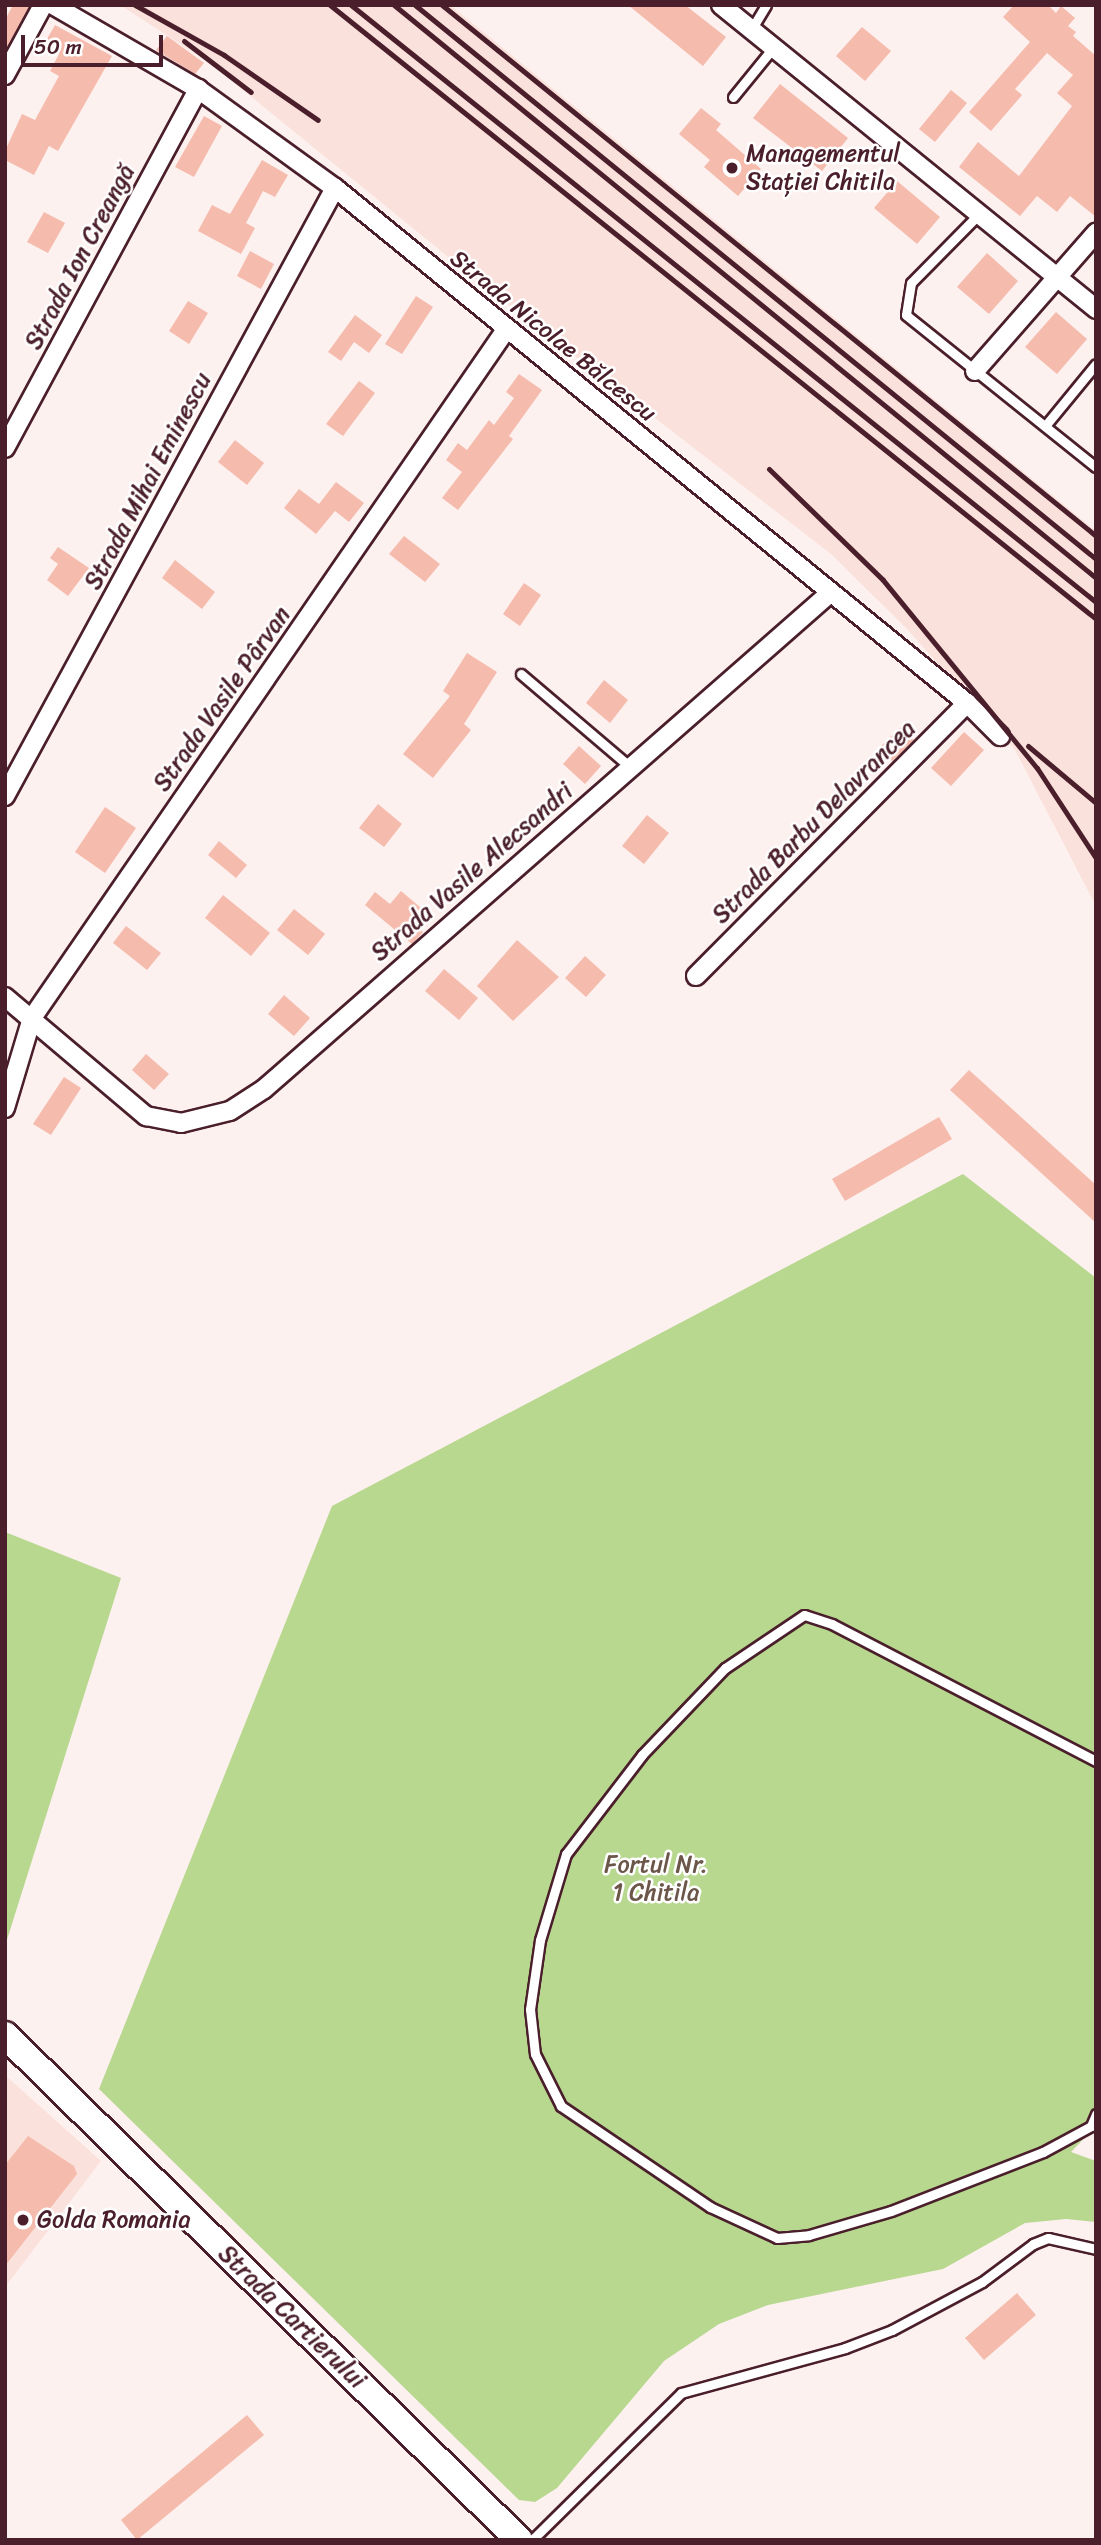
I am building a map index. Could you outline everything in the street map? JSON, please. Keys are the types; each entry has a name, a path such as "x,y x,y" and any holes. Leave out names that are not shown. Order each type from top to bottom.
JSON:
{"street":[{"path":"5,75 43,5"},
{"name":"Strada Nicolae Bălcescu","path":"53,5 198,89 335,188 505,331 967,703 1000,736"},
{"path":"721,5 1096,309"},
{"name":"Strada Ion Creangă","path":"5,449 198,89"},
{"name":"Strada Mihai Eminescu","path":"5,796 335,188"},
{"path":"975,371 1096,233"},
{"name":"Strada Vasile Pârvan","path":"5,1108 32,1018 505,331"},
{"name":"Strada Vasile Alecsandri","path":"5,997 146,1116 168,1123 214,1116 245,1103 830,593"},
{"name":"Strada Barbu Delavrancea","path":"696,976 967,703"},
{"name":"Strada Cartierului","path":"5,2035 519,2540"}],"lane":[{"path":"751,30 766,5"},
{"path":"733,97 773,48"},
{"path":"978,215 911,283 904,306 906,315 1096,467"},
{"path":"1045,426 1096,364"},
{"path":"521,674 629,766"},
{"path":"1096,1761 832,1624 804,1615 726,1668 642,1755 566,1854 540,1940 530,2009 535,2054 561,2106 710,2207 777,2238 809,2235 891,2211 1044,2152 1094,2129 1096,2114"},
{"path":"532,2540 665,2404 681,2393 845,2348 892,2330 982,2282 1041,2241 1068,2240 1096,2249"}],"shaded area":[{"path":"120,5 450,5 1096,531 1096,906 1015,750 907,629 831,554 479,282 211,64"},
{"name":"Golda Romania","path":"5,2075 101,2161 5,2287"}],"green space":[{"name":"Fortul Nr. 1 Chitila","path":"963,1174 1096,1278 1096,2126 1071,2152 1096,2161 1096,2222 1066,2219 1025,2223 943,2269 768,2305 719,2324 664,2361 557,2488 535,2502 519,2500 99,2089 332,1506"},
{"path":"5,1532 121,1578 5,1946"}],"building":[{"path":"13,5 30,5 5,51 5,20"},
{"path":"628,5 685,5 726,37 703,66"},
{"path":"1014,5 1048,5 1056,13 1061,6 1075,18 1068,26 1076,32 1073,36 1096,56 1096,217 1070,196 1057,212 1037,196 1020,216 959,167 978,142 1019,176 1072,106 1057,93 1073,75 1047,53 1015,89 1022,95 991,131 969,112 1030,42 1003,17"},
{"path":"55,25 112,56 58,151 49,146 34,175 5,160 5,151 22,114 35,120 59,76 50,71 59,54 43,46"},
{"path":"862,27 891,51 865,81 836,56"},
{"path":"167,36 204,63 195,74 156,50"},
{"path":"780,84 848,138 822,171 753,118"},
{"path":"951,90 967,103 935,142 919,129"},
{"path":"701,108 721,124 716,130 761,169 738,196 704,167 710,160 679,134"},
{"path":"204,116 222,126 194,177 175,167"},
{"path":"262,160 288,175 275,197 263,191 246,223 255,228 241,254 198,231 212,205 230,214"},
{"path":"897,181 940,217 917,244 874,208"},
{"path":"44,212 65,223 48,253 27,242"},
{"path":"250,251 274,264 261,289 237,276"},
{"path":"987,253 1018,281 989,314 957,287"},
{"path":"416,296 433,307 402,354 385,344"},
{"path":"188,301 208,313 189,344 169,331"},
{"path":"1056,312 1087,339 1057,374 1025,347"},
{"path":"355,315 382,335 369,353 354,342 341,361 328,352"},
{"path":"519,374 542,390 509,436 513,439 458,510 442,498 462,472 446,460 458,443 467,450 489,420 494,425 514,398 506,392"},
{"path":"359,381 375,393 343,436 326,424"},
{"path":"235,440 264,463 247,485 218,462"},
{"path":"336,482 364,503 349,522 335,511 316,534 284,508 299,489 319,504"},
{"path":"404,536 440,564 425,582 389,554"},
{"path":"58,547 89,568 68,596 47,580 58,564 50,558"},
{"path":"175,560 215,592 202,609 162,578"},
{"path":"524,583 541,595 520,626 503,614"},
{"path":"467,653 497,672 464,724 471,730 433,778 403,754 450,696 443,691"},
{"path":"604,680 628,700 610,723 586,703"},
{"path":"901,727 914,740 892,761 879,748"},
{"path":"964,732 984,750 951,786 931,768"},
{"path":"579,746 601,766 585,784 563,764"},
{"path":"378,804 402,824 384,847 359,828"},
{"path":"105,807 136,828 105,873 75,852"},
{"path":"647,815 669,833 644,864 622,846"},
{"path":"219,841 247,865 236,878 208,855"},
{"path":"401,891 427,913 416,926 423,932 412,944 365,905 375,892 390,904"},
{"path":"223,895 270,933 251,956 205,918"},
{"path":"294,909 325,934 308,955 277,930"},
{"path":"126,926 161,953 147,970 113,943"},
{"path":"517,940 559,977 513,1021 477,986"},
{"path":"585,956 606,975 586,997 565,978"},
{"path":"444,969 478,998 459,1020 425,991"},
{"path":"284,995 310,1018 294,1036 268,1014"},
{"path":"146,1054 169,1074 154,1090 132,1070"},
{"path":"969,1070 1096,1185 1096,1223 950,1090"},
{"path":"64,1077 81,1088 51,1135 33,1124"},
{"path":"939,1117 952,1139 845,1201 832,1179"},
{"name":"Golda Romania","path":"28,2136 74,2166 77,2174 5,2266 5,2165"},
{"path":"1017,2293 1036,2315 984,2360 965,2338"},
{"path":"247,2415 264,2435 137,2540 121,2520"}],"railway":[{"path":"135,5 224,55 318,120"},
{"path":"330,5 1096,619"},
{"path":"351,5 1096,602"},
{"path":"394,5 1096,578"},
{"path":"415,5 1096,559"},
{"path":"442,5 1096,536"},
{"path":"184,41 251,92"},
{"path":"769,469 883,580 1037,768 1096,858"},
{"path":"1028,746 1096,803"}],"place":[{"name":"Managementul Stației Chitila","path":"732,168"},
{"name":"Golda Romania","path":"23,2220"}]}
